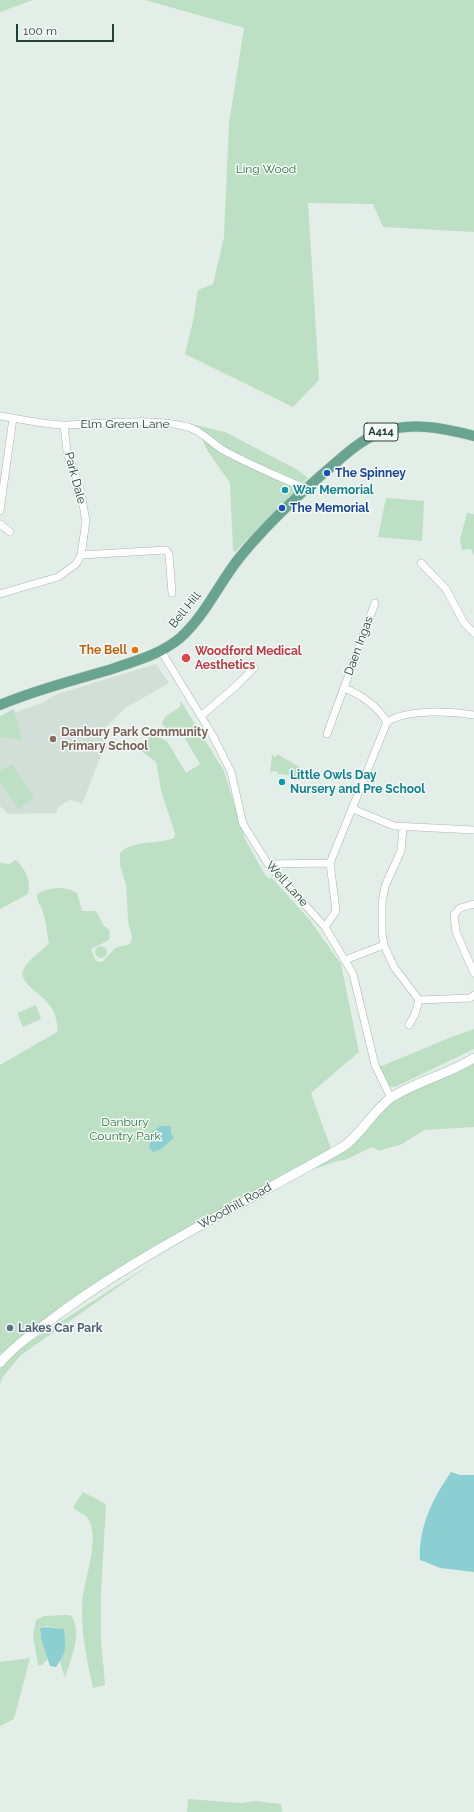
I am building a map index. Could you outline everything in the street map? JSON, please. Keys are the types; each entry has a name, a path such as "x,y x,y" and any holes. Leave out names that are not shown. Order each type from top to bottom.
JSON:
{"main road":[{"name":"A414","path":"306,489 358,445 379,433 421,427 441,428 474,436"},
{"name":"Bell Hill","path":"0,705 31,692 97,674 161,651 181,637 196,620 239,558 306,489"}],"street":[{"name":"Elm Green Lane","path":"0,416 25,421 64,425 164,422 189,427 221,449 245,462 306,489"},
{"path":"0,511 12,418"},
{"name":"Park Dale","path":"64,425 67,452 80,488 86,521 81,555"},
{"path":"0,524 10,532"},
{"path":"0,594 58,577 76,564 81,555 166,550 169,554 172,593"},
{"path":"421,564 446,589 464,623 474,633"},
{"name":"Daen Ingas","path":"327,734 375,603"},
{"name":"Well Lane","path":"161,651 201,716 231,772 243,824 268,864 325,927 353,974 360,997 365,1026 375,1066 391,1098"},
{"path":"201,716 236,686 254,668"},
{"name":"Daen Ingas","path":"344,688 363,697 376,708 387,722"},
{"path":"325,927 336,911 330,864 387,722 394,717 415,714 461,712 474,714"},
{"path":"353,809 394,826 474,830"},
{"path":"403,827 401,850 385,886 382,903 384,945 394,967 419,1000"},
{"path":"268,864 330,864"},
{"path":"474,904 460,908 454,915 456,932 474,973"},
{"path":"345,960 384,945"},
{"path":"419,1000 470,998 474,995"},
{"path":"409,1025 415,1014 419,1000"},
{"name":"Woodhill Road","path":"0,1363 13,1348 96,1287 143,1258 343,1146 391,1098 408,1088 465,1064 474,1058"}],"shaded area":[{"name":"Danbury Park Community Primary School","path":"156,664 169,683 124,709 103,730 106,742 116,745 113,752 104,748 82,804 71,800 59,806 56,813 8,814 0,806 0,721 21,710 42,703 57,694"}],"green space":[{"path":"0,0 33,0 0,12"},
{"name":"Ling Wood","path":"145,0 474,0 474,232 383,227 373,204 308,203 319,380 293,407 185,354 193,321 198,290 213,284 224,237 229,123 244,28"},
{"path":"196,425 225,432 298,470 308,478 235,552 233,550 230,483 207,450"},
{"path":"386,498 424,501 422,541 378,537"},
{"path":"467,513 474,514 474,556 471,549 462,550 460,539"},
{"name":"Danbury Country Park","path":"179,701 182,703 224,771 245,839 265,875 269,879 271,877 309,919 341,964 359,1052 311,1093 331,1149 135,1258 88,1288 0,1354 0,1065 57,1032 54,1011 45,1000 29,986 22,974 30,960 49,943 44,916 37,898 39,893 50,889 67,889 77,893 82,911 96,911 104,926 110,930 109,940 91,949 96,961 102,962 115,948 130,944 132,938 128,920 126,885 120,865 120,853 138,844 174,838 175,834 161,790 156,762 140,750 152,734 167,741 186,773 200,764 179,728 169,734 162,723 165,717 181,706"},
{"path":"14,709 22,740 0,737 0,716"},
{"path":"277,754 307,771 307,773 297,772 296,776 278,774 278,772 272,771 270,774 272,755 276,757"},
{"path":"12,764 34,798 18,809 0,781 0,772"},
{"path":"16,860 23,868 27,876 29,884 28,894 0,909 0,863 9,864"},
{"path":"99,946 103,946 107,952 103,958 99,958 95,954 95,950"},
{"path":"36,1005 41,1019 23,1027 17,1013"},
{"path":"474,1029 474,1049 395,1087 388,1086 380,1067 381,1065 382,1066"},
{"path":"474,1062 474,1127 424,1130 402,1144 379,1151 372,1147 345,1160 337,1161 285,1179 352,1146 360,1134 390,1104 408,1092"},
{"path":"154,1262 21,1355 2,1378 0,1385 0,1365 4,1358"},
{"path":"83,1492 106,1504 101,1593 101,1639 105,1685 93,1688 82,1626 83,1596 92,1550 92,1529 88,1518 73,1507"},
{"path":"44,1616 72,1616 75,1623 76,1639 65,1678 60,1662 66,1642 64,1629 46,1626 40,1628 41,1639 48,1659 42,1665 38,1665 33,1635 36,1620"},
{"path":"30,1658 14,1719 0,1726 0,1662"},
{"path":"188,1799 240,1803 256,1801 281,1804 282,1812 187,1812"}],"water":[{"path":"161,1126 171,1126 171,1133 174,1138 161,1149 153,1152 149,1147 151,1139 149,1133"},
{"path":"451,1472 460,1475 474,1475 474,1572 440,1568 420,1560 421,1536 424,1525 438,1492"},
{"path":"46,1627 64,1629 65,1649 62,1658 56,1667 50,1666 41,1639 40,1628"}],"place":[{"name":"The Spinney","path":"327,473"},
{"name":"War Memorial","path":"285,490"},
{"name":"The Memorial","path":"282,508"},
{"name":"The Bell","path":"135,650"},
{"name":"Woodford Medical Aesthetics","path":"186,658"},
{"name":"Danbury Park Community Primary School","path":"53,739"},
{"name":"Little Owls Day Nursery and Pre School","path":"282,782"},
{"name":"Lakes Car Park","path":"10,1328"}]}
